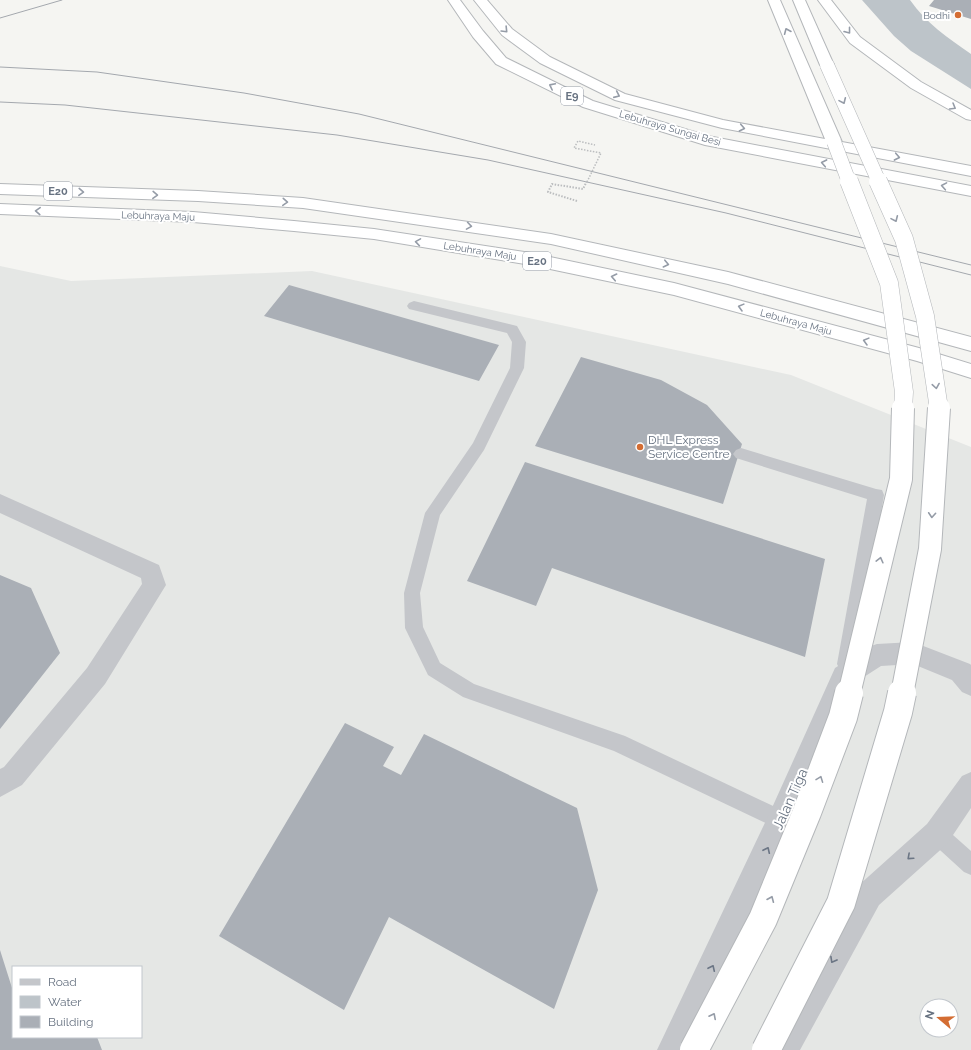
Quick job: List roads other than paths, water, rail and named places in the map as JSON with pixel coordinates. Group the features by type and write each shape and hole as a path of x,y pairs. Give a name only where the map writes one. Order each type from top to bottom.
{"highway":[{"name":"Lebuhraya Sungai Besi","path":"454,0 478,34 501,61 588,104 705,140 971,191"},
{"path":"480,0 507,32 545,60 620,97 722,124 971,171"},
{"path":"694,1050 762,919 807,812 843,717 901,479 904,392 889,283 834,142 774,0"},
{"path":"766,1050 841,903 898,712 930,549 939,405 925,316 904,239 799,0"},
{"path":"824,0 855,40 916,85 971,116"},
{"name":"Lebuhraya Maju","path":"0,189 198,196 303,203 464,225 551,239 728,278 971,344"},
{"name":"Lebuhraya Maju","path":"0,209 91,214 193,217 294,226 374,234 531,259 674,289 919,354 971,371"}],"street":[{"path":"0,503 151,572 154,585 96,676 13,776 0,784"},
{"path":"844,676 877,655 913,653 962,672 971,684"},
{"name":"Jalan Tiga","path":"673,1050 682,1034 781,820 844,676"},
{"path":"784,1050 869,895 937,834 971,785"}],"lane":[{"path":"414,306 512,329 519,342 517,368 479,446 433,513 425,542 412,593 414,628 434,669 469,691 618,744 781,820"},
{"path":"741,454 876,495 844,676"},
{"path":"937,834 971,864"}],"water":[{"path":"862,0 910,0 930,23 971,54 971,89 911,51 894,36"}],"tram line":[{"path":"0,18 62,0"},
{"path":"0,67 97,72 244,93 359,114 971,265"},
{"path":"0,102 65,105 337,135 488,160 726,213 971,275"}],"place":[{"name":"Bodhi","path":"958,15"},
{"name":"DHL Express Service Centre","path":"640,447"}]}
